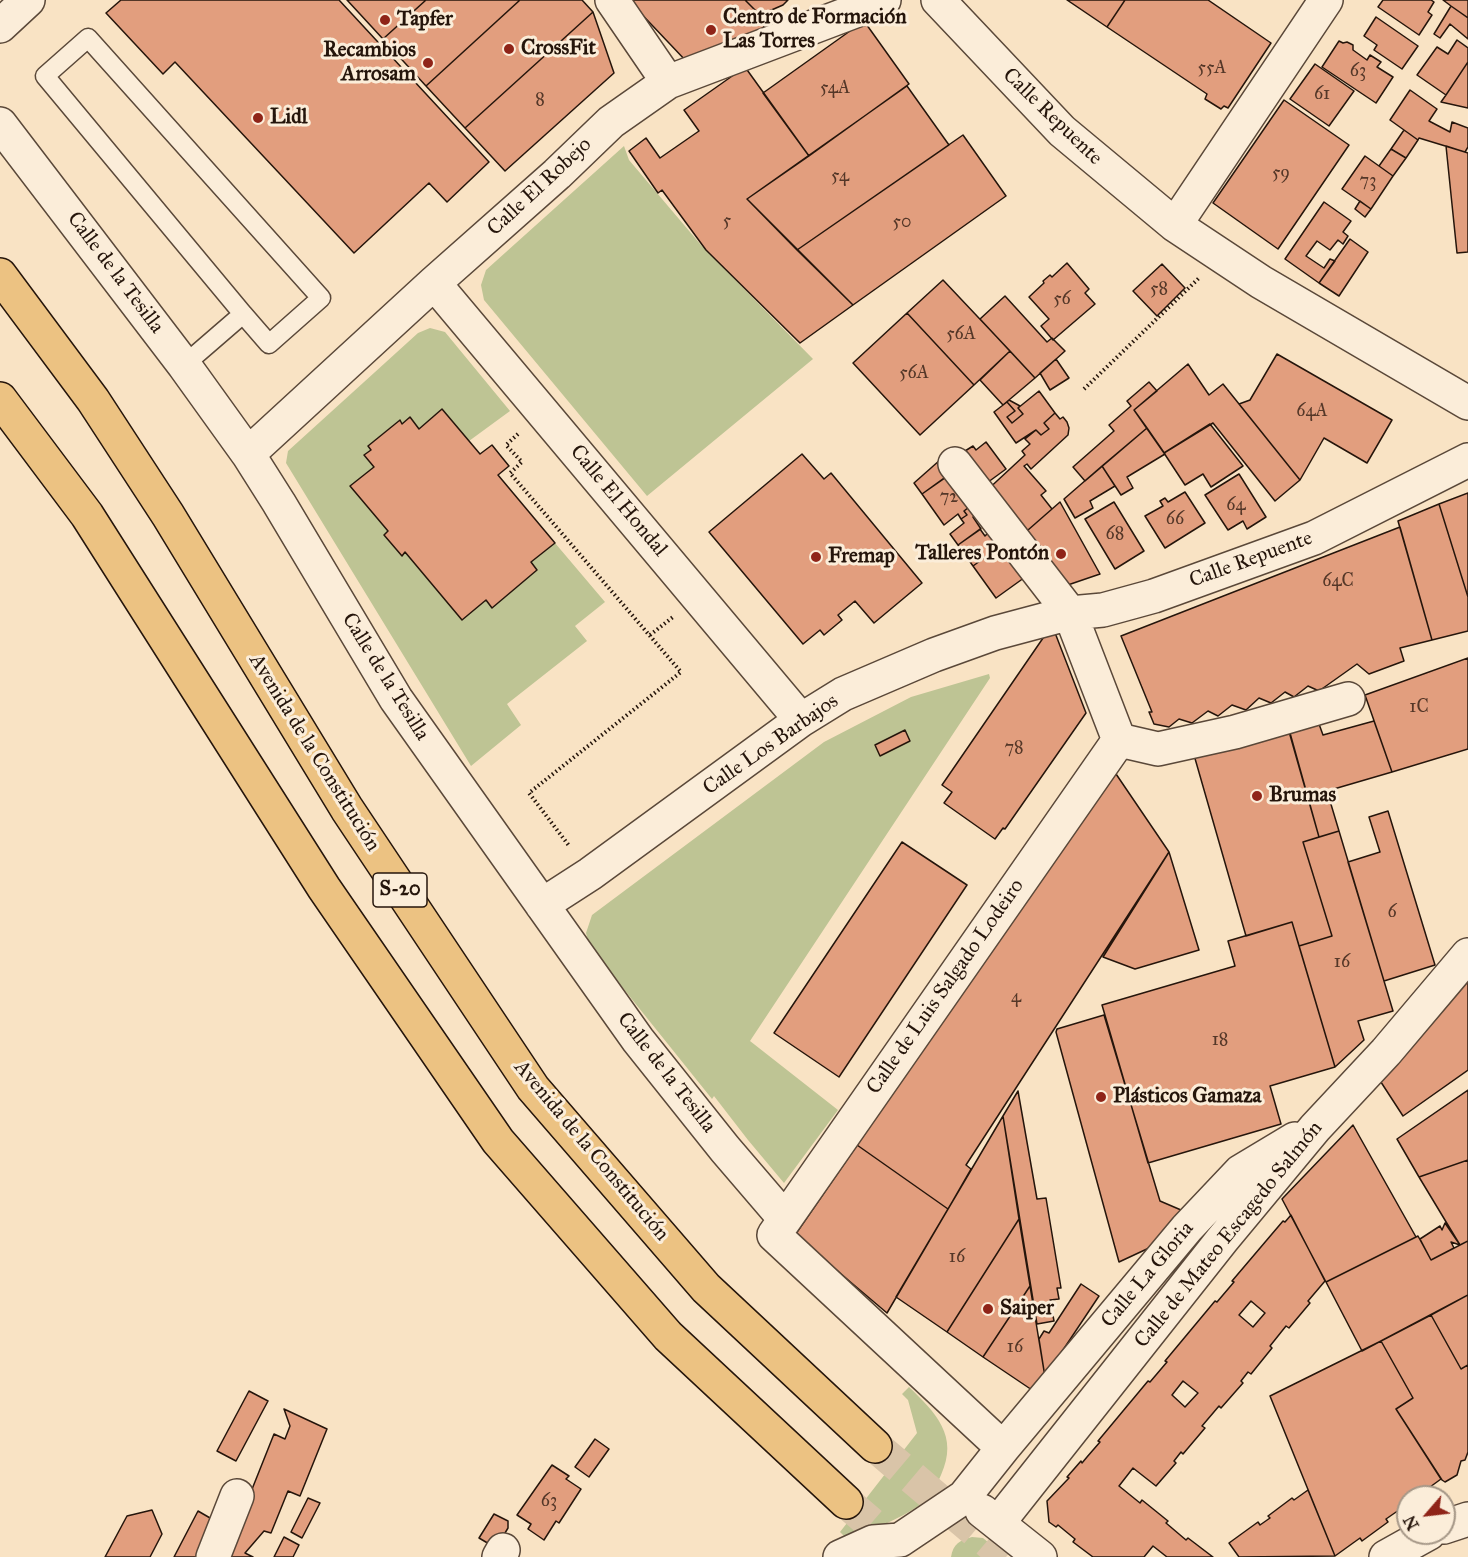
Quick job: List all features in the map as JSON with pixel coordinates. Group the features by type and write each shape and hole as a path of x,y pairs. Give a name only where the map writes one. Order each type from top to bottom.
{"highway":[{"name":"Avenida de la Constitución","path":"0,275 93,400 168,515 347,810 533,1088 706,1288 875,1446"},
{"name":"S-20","path":"0,399 87,515 324,888 498,1141 668,1336 846,1502"}],"street":[{"path":"0,26 28,0"},
{"path":"612,0 668,82"},
{"name":"Calle El Robejo","path":"248,454 434,283 557,174 610,122 668,82 884,0"},
{"name":"Calle Repuente","path":"938,0 1062,131 1175,225 1221,257 1468,403"},
{"path":"1175,225 1326,0"},
{"name":"Calle de la Tesilla","path":"0,124 184,365 248,454 396,699 638,1041 725,1149 780,1227 1003,1448"},
{"name":"Calle El Hondal","path":"434,283 801,720"},
{"name":"Calle Repuente","path":"1021,626 1070,613 1103,610 1154,596 1314,538 1468,460"},
{"path":"955,464 1070,613 1119,740 1158,749 1235,732 1348,699"},
{"name":"Calle Los Barbajos","path":"542,905 590,873 801,720 843,694 934,655 1021,626"},
{"name":"Calle de Luis Salgado Lodeiro","path":"780,1227 1119,740"},
{"name":"Calle de Mateo Escagedo Salmón","path":"998,1523 1222,1240 1315,1128 1386,1052 1468,955"},
{"name":"Calle La Gloria","path":"1003,1448 1186,1228 1240,1172 1315,1128"},
{"path":"840,1557 873,1542 911,1549 964,1497 1003,1448"},
{"path":"213,1557 237,1496"},
{"path":"964,1497 1040,1557"},
{"path":"1386,1557 1405,1545"}],"lane":[{"path":"88,38 321,298 269,344 243,314 45,76 88,38"},
{"path":"184,365 243,314"}],"path":[{"path":"1084,389 1221,257"},
{"path":"543,411 506,445 522,462 510,473 681,672 530,793 590,873"}],"green space":[{"path":"624,146 629,160 701,245 813,359 647,496 484,300 481,285 486,270"},
{"path":"430,328 445,332 510,411 469,441 442,409 419,429 410,418 402,424 399,420 369,445 371,450 364,456 374,467 351,486 388,531 402,555 405,552 462,620 486,600 492,608 537,570 531,562 555,543 605,602 575,626 587,641 507,704 521,725 471,766 286,463 288,451 418,333"},
{"path":"989,674 990,678 750,1041 838,1110 784,1183 714,1096 712,1099 590,947 586,933 592,915 824,742 911,697"},
{"path":"909,1387 936,1416 946,1437 946,1461 941,1475 930,1495 920,1505 894,1520 848,1540 840,1532 917,1433 908,1400 902,1394"},
{"path":"972,1537 983,1538 1006,1557 951,1557 958,1543"}],"building":[{"path":"121,0 339,0 489,162 447,202 429,183 354,253 175,62 163,74 106,13"},
{"name":"Tapfer","path":"347,0 426,0 383,39"},
{"name":"Recambios Arrosam","path":"426,0 520,0 426,86 383,39"},
{"name":"CrossFit","path":"520,0 582,0 593,12 465,128 426,86"},
{"name":"Centro de Formación Las Torres","path":"633,0 745,0 760,15 767,35 687,62 631,3"},
{"path":"745,0 788,0 783,5 760,15"},
{"path":"1067,0 1125,0 1107,27"},
{"path":"1125,0 1208,0 1271,43 1228,108 1224,106 1221,109 1205,99 1207,94 1107,27"},
{"path":"1383,0 1431,0 1434,2 1428,12 1432,15 1419,35 1378,7"},
{"path":"1443,0 1468,0 1468,18 1451,6"},
{"path":"1451,6 1468,18 1468,39 1450,24 1440,38 1434,34"},
{"path":"593,12 614,73 505,171 465,128"},
{"path":"1376,17 1418,46 1402,69 1374,50 1377,45 1364,36"},
{"path":"864,21 909,84 809,156 763,93"},
{"path":"1457,40 1468,48 1468,62 1446,95 1417,75 1437,47 1448,54"},
{"path":"1339,41 1353,45 1353,50 1367,60 1370,55 1381,62 1377,67 1393,77 1376,103 1322,67"},
{"path":"1468,62 1468,108 1441,102 1446,95"},
{"path":"1315,64 1354,91 1329,126 1290,99"},
{"path":"745,67 809,156 747,199 853,305 800,343 706,250 662,190 658,193 629,151 646,138 660,158 699,131 684,110"},
{"path":"907,86 949,145 797,250 747,199"},
{"path":"1410,90 1437,109 1429,121 1450,132 1452,122 1468,128 1468,147 1465,152 1419,138 1418,140 1390,120"},
{"path":"1284,100 1349,145 1278,249 1213,203"},
{"path":"1404,130 1418,140 1406,158 1391,149"},
{"path":"963,135 1006,196 853,305 797,250"},
{"path":"1446,146 1468,153 1468,252 1457,253"},
{"path":"1391,149 1406,158 1393,176 1379,166"},
{"path":"1365,156 1393,176 1371,209 1342,189"},
{"path":"1360,201 1371,209 1365,217 1355,209"},
{"path":"1324,202 1351,221 1343,232 1348,236 1343,244 1338,240 1330,250 1317,241 1306,256 1324,268 1330,259 1335,261 1319,283 1285,259"},
{"path":"1350,239 1368,252 1339,296 1319,283"},
{"path":"1067,263 1089,289 1085,293 1095,304 1053,340 1041,326 1049,319 1029,297 1044,283 1043,281 1050,275 1052,277"},
{"path":"1162,264 1185,288 1157,316 1133,291"},
{"path":"943,280 1010,351 974,385 907,313"},
{"path":"1005,296 1047,342 1052,338 1065,351 1035,378 980,319"},
{"path":"907,313 974,385 920,435 853,363"},
{"path":"1010,351 1035,378 1003,405 980,380"},
{"path":"1277,354 1392,420 1367,463 1324,438 1300,480 1239,404 1250,400"},
{"path":"1056,359 1069,378 1050,390 1040,373"},
{"path":"1188,364 1209,395 1223,384 1300,480 1275,501 1213,423 1164,453 1134,410"},
{"path":"1149,382 1157,391 1134,410 1147,428 1085,481 1073,467 1114,431 1109,425 1131,406 1127,401"},
{"path":"1039,391 1055,413 1044,423 1049,429 1041,435 1036,430 1016,443 994,412 1007,402 1015,411 1007,417 1012,423 1023,414 1018,408"},
{"path":"1009,400 1020,406 1018,408 1023,414 1012,423 1007,417 1015,411 1007,402"},
{"path":"442,409 480,454 492,445 509,466 498,475 555,543 531,562 537,570 492,608 486,600 462,620 405,552 402,556 384,535 388,531 350,486 374,467 364,455 371,450 368,446 400,420 402,424 410,417 419,429"},
{"path":"1055,413 1067,422 1068,435 1031,469 1027,464 1024,466 1046,491 1041,495 1052,509 1020,537 984,493 1025,455 1022,451 1030,444 1025,439 1036,430 1041,435 1049,429 1044,423"},
{"path":"1210,424 1243,466 1211,487 1203,474 1185,485 1164,453"},
{"path":"1147,428 1165,454 1127,477 1133,488 1121,495 1102,466"},
{"path":"986,442 1006,469 980,488 969,455 965,451 973,446 976,450"},
{"name":"Fremap","path":"802,454 824,479 831,473 922,583 874,623 855,601 838,615 842,620 824,635 820,630 803,644 709,532"},
{"path":"940,460 951,473 922,494 914,483"},
{"path":"1102,466 1115,486 1090,501 1093,508 1075,518 1064,499"},
{"path":"955,471 977,501 964,511 967,515 961,519 958,514 944,525 922,494"},
{"path":"1239,474 1266,517 1247,529 1243,521 1228,530 1205,495"},
{"path":"1185,492 1205,523 1165,548 1145,516 1163,506 1160,501 1165,498 1168,502"},
{"path":"1468,493 1468,597 1439,504"},
{"name":"Talleres Pontón","path":"1060,502 1100,574 1059,588 1020,537"},
{"path":"1114,502 1144,551 1115,569 1085,519"},
{"path":"1439,504 1468,597 1468,631 1432,640 1398,521"},
{"path":"969,507 981,529 958,545 950,534 964,523 961,519 967,515 964,511"},
{"path":"1400,527 1432,640 1400,648 1404,661 1369,674 1357,664 1319,691 1308,686 1294,697 1285,692 1271,703 1259,698 1246,710 1232,705 1218,716 1208,711 1192,723 1179,719 1169,727 1154,724 1149,712 1152,712 1121,636"},
{"path":"980,529 985,536 988,533 998,548 973,566 958,545"},
{"path":"1005,543 1028,575 996,598 973,566"},
{"path":"1052,625 1086,713 1005,829 1003,828 995,839 944,803 952,792 942,785"},
{"path":"1468,658 1468,749 1392,772 1365,695"},
{"path":"1374,721 1392,772 1327,791 1339,831 1319,837 1290,733 1319,724 1323,735"},
{"name":"Brumas","path":"1288,728 1319,837 1303,842 1332,936 1299,946 1292,922 1246,936 1194,755"},
{"path":"905,730 910,741 880,756 875,745"},
{"path":"1114,771 1169,852 966,1165 971,1169 948,1209 857,1145"},
{"path":"1388,811 1435,965 1384,981 1348,862 1380,852 1369,817"},
{"path":"1339,831 1393,1011 1358,1021 1364,1040 1335,1067 1299,946 1332,936 1303,842"},
{"path":"902,842 967,885 839,1077 774,1033"},
{"path":"1169,852 1199,950 1135,969 1103,957"},
{"path":"1292,922 1335,1067 1270,1086 1281,1124 1148,1163 1102,1005 1235,966 1228,941"},
{"path":"1468,976 1468,1070 1403,1116 1377,1076"},
{"name":"Plásticos Gamaza","path":"1104,1015 1160,1201 1181,1210 1164,1241 1119,1262 1056,1032 1057,1029"},
{"path":"1468,1090 1468,1160 1419,1177 1397,1139"},
{"path":"1018,1091 1037,1199 1046,1198 1061,1288 1057,1288 1059,1299 1050,1300 1054,1321 1037,1324 1003,1116"},
{"path":"1003,1116 1019,1219 947,1332 896,1297"},
{"path":"1353,1125 1416,1237 1326,1282 1282,1199"},
{"path":"857,1145 948,1209 887,1313 795,1235"},
{"path":"1468,1160 1468,1241 1460,1245 1419,1177"},
{"path":"1291,1215 1325,1281 1289,1328 1286,1326 1270,1346 1272,1348 1251,1374 1248,1372 1241,1381 1243,1383 1202,1426 1205,1428 1183,1454 1181,1452 1174,1461 1176,1463 1156,1486 1133,1468 1119,1486 1140,1503 1142,1500 1168,1521 1166,1523 1186,1540 1188,1538 1213,1557 1167,1557 1153,1546 1144,1557 1093,1557 1073,1542 1075,1539 1058,1525 1056,1527 1049,1522 1047,1501 1100,1442 1098,1441 1148,1381 1150,1382 1167,1362 1165,1361 1215,1301 1217,1302 1234,1282 1232,1281 1283,1221 1285,1222","holes":["1251,1301 1265,1313 1253,1327 1239,1315","1183,1381 1198,1393 1185,1407 1172,1395"]},
{"name":"Saiper","path":"1019,1219 1030,1286 983,1357 947,1332"},
{"path":"1445,1223 1460,1245 1451,1242 1454,1248 1431,1260 1420,1239 1440,1226 1442,1230"},
{"path":"1418,1236 1431,1260 1468,1241 1468,1295 1362,1351 1326,1282"},
{"path":"1081,1284 1099,1296 1045,1377 1039,1339 1044,1331 1049,1333"},
{"name":"Saiper","path":"1030,1286 1045,1377 1035,1392 983,1357"},
{"path":"1468,1295 1468,1365 1461,1369 1431,1315"},
{"path":"1431,1315 1461,1369 1468,1365 1468,1452 1465,1460 1461,1461 1457,1475 1445,1482 1396,1409 1413,1398 1381,1341"},
{"path":"1381,1341 1413,1398 1396,1409 1441,1479 1433,1485 1396,1485 1396,1512 1386,1519 1388,1522 1362,1541 1360,1538 1335,1556 1270,1396"},
{"path":"249,1391 268,1401 236,1461 217,1451"},
{"path":"284,1409 327,1429 300,1496 288,1491 271,1533 264,1531 245,1553 253,1557 225,1557 274,1434 285,1439 290,1426"},
{"path":"595,1439 609,1449 589,1477 575,1467"},
{"path":"552,1465 569,1476 566,1479 581,1489 559,1523 556,1521 544,1540 528,1529 531,1524 517,1515"},
{"path":"1308,1490 1335,1556 1239,1557 1229,1543 1258,1522 1260,1525 1292,1498 1294,1500"},
{"path":"308,1498 320,1503 302,1538 291,1532"},
{"path":"152,1510 162,1534 150,1557 105,1557 127,1516"},
{"path":"198,1511 217,1522 200,1557 174,1557"},
{"path":"494,1514 508,1521 508,1528 496,1548 479,1538"},
{"path":"284,1537 299,1545 293,1557 274,1557"}],"tunnel":[{"path":"875,1446 1006,1557"},
{"path":"846,1502 910,1557"}],"place":[{"name":"Tapfer","path":"385,20"},
{"name":"Centro de Formación Las Torres","path":"711,30"},
{"name":"CrossFit","path":"509,49"},
{"name":"Recambios Arrosam","path":"428,63"},
{"name":"Lidl","path":"258,118"},
{"name":"Talleres Pontón","path":"1061,554"},
{"name":"Fremap","path":"816,557"},
{"name":"Brumas","path":"1257,796"},
{"name":"Plásticos Gamaza","path":"1101,1097"},
{"name":"Saiper","path":"988,1309"}]}
